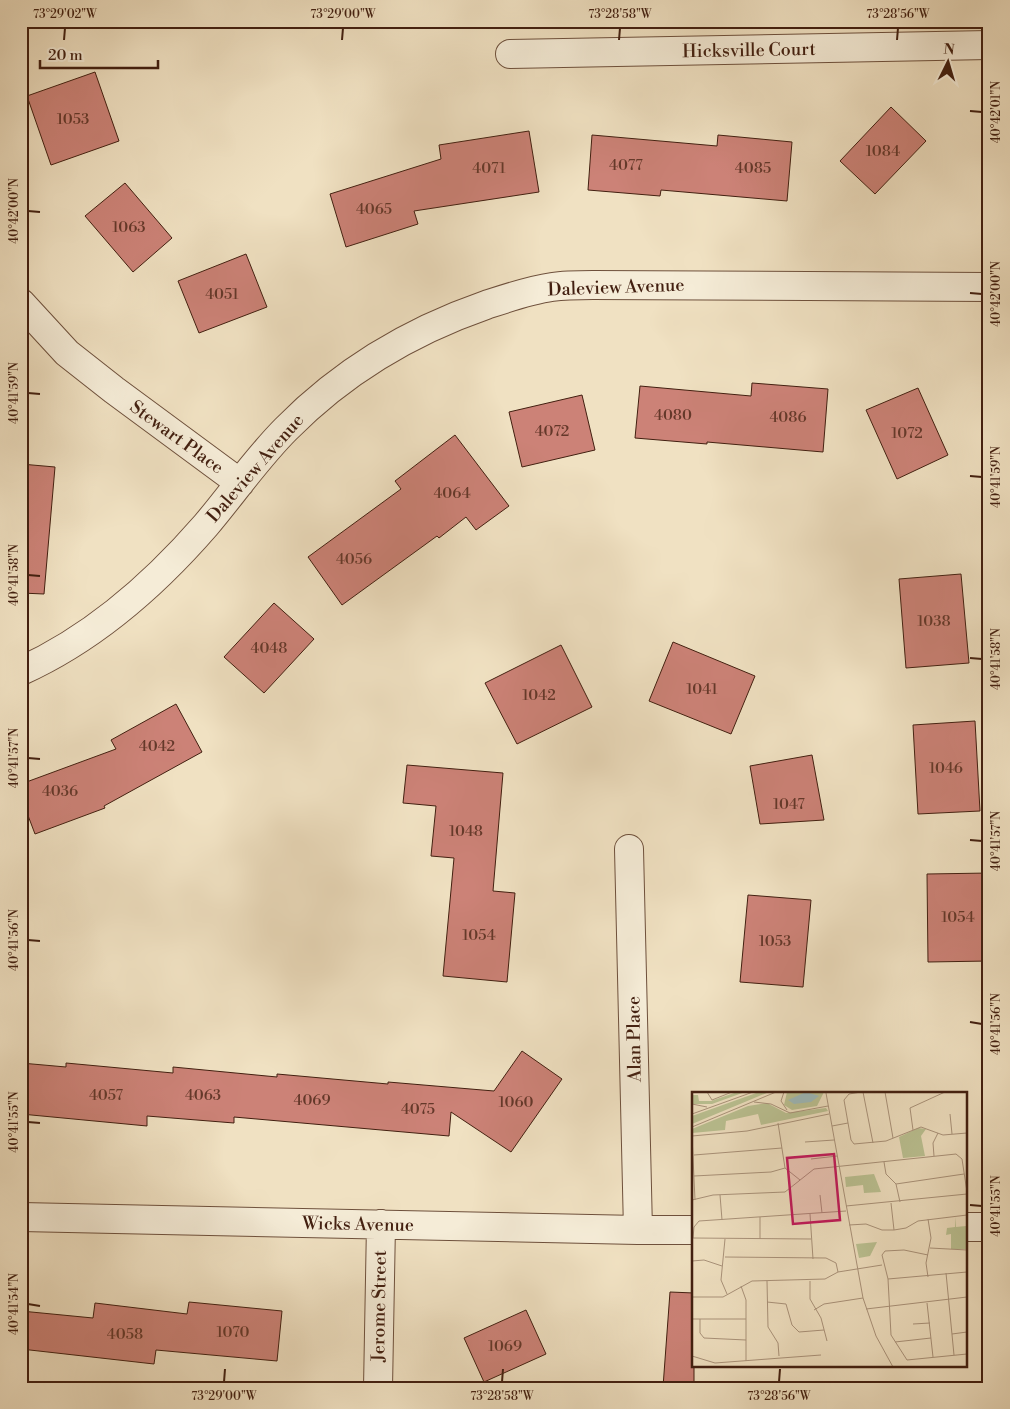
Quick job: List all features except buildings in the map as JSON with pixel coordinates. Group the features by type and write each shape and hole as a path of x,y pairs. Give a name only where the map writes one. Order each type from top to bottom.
{"street":[{"name":"Hicksville Court","path":"510,54 989,45"},
{"name":"Daleview Avenue","path":"21,671 77,641 109,619 136,596 167,567 206,525 285,430 327,391 374,358 421,332 460,314 507,298 551,287 593,285 989,287"},
{"name":"Stewart Place","path":"21,303 67,354 240,483"},
{"name":"Alan Place","path":"629,849 638,1230"},
{"name":"Wicks Avenue","path":"21,1217 692,1230"},
{"name":"Jerome Street","path":"378,1388 381,1224"},
{"path":"968,1227 989,1227"}]}
